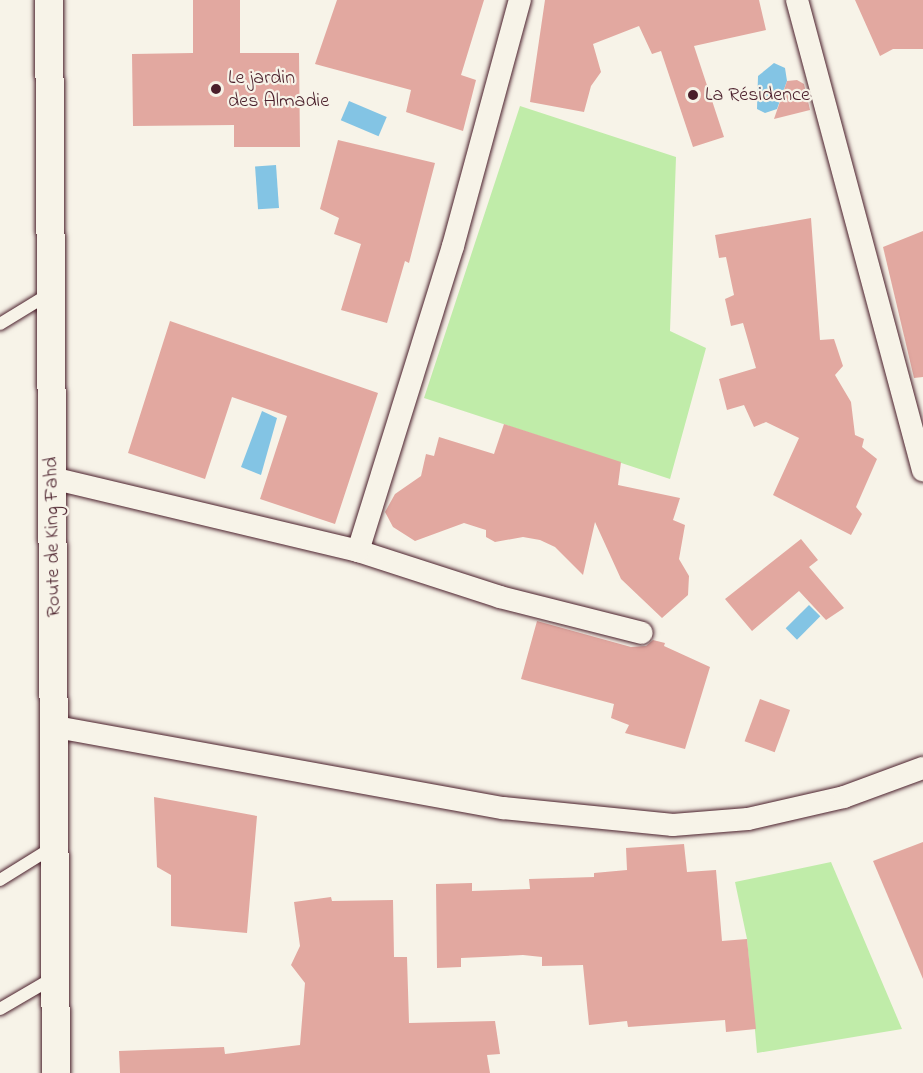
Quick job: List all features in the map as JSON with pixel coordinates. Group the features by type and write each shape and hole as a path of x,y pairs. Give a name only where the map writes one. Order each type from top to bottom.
{"street":[{"name":"Route de King Fahd","path":"48,0 49,294 56,727 53,847 56,1073"},
{"path":"358,551 453,246 520,0"},
{"path":"797,0 923,470"},
{"path":"52,478 358,551 500,597 642,633"},
{"path":"56,727 504,808 673,825 769,815 844,798 923,768"}],"lane":[{"path":"0,324 49,294"},
{"path":"0,880 53,847"},
{"path":"0,1010 56,977"}],"green space":[{"path":"520,106 676,157 670,331 706,348 670,479 424,398"},
{"path":"831,862 902,1029 757,1053 747,939 735,882"}],"water":[{"path":"774,63 785,68 787,81 777,109 765,113 757,109 758,76"},
{"path":"349,101 387,117 379,136 341,120"},
{"path":"276,165 279,208 258,209 255,166"},
{"path":"262,411 277,418 261,475 241,467"},
{"path":"809,605 820,616 797,640 786,628"}],"building":[{"name":"Le jardin des Almadie","path":"193,0 240,0 240,53 299,53 300,147 234,147 234,125 133,126 132,54 193,53"},
{"path":"337,0 484,0 461,75 476,80 463,131 406,112 411,90 315,64"},
{"path":"545,0 759,0 766,30 694,46 724,137 693,147 661,51 652,54 639,26 593,44 601,72 591,86 584,112 530,102"},
{"path":"855,0 923,0 923,49 893,49 880,56"},
{"path":"797,80 804,84 810,110 774,119 787,81"},
{"path":"338,140 435,163 409,263 405,261 387,323 341,310 361,244 334,234 339,218 320,209"},
{"path":"811,218 820,340 834,339 843,366 835,375 851,402 855,435 864,439 862,447 877,459 856,507 862,514 851,535 773,495 799,438 766,422 754,427 744,405 727,410 719,379 756,368 743,323 731,326 725,299 734,295 726,257 719,258 715,235"},
{"path":"923,231 923,377 914,378 883,247"},
{"path":"170,321 378,393 335,524 260,499 287,416 232,397 205,479 128,453"},
{"path":"504,424 621,462 618,485 680,498 673,520 685,525 679,559 689,576 688,595 662,618 621,579 595,522 583,575 555,547 540,540 523,537 495,542 486,537 486,530 464,523 415,541 393,527 385,512 395,494 421,476 426,454 434,456 439,437 494,454"},
{"path":"801,539 818,560 809,567 844,608 826,620 799,591 752,631 725,599"},
{"path":"537,621 631,647 646,646 653,640 665,643 664,646 710,667 685,749 625,733 629,725 611,718 614,704 521,679"},
{"path":"760,699 790,710 775,752 745,741"},
{"path":"154,797 257,816 247,933 171,926 171,875 157,867"},
{"path":"923,842 923,979 873,861"},
{"path":"684,844 687,872 716,870 722,941 747,939 756,1029 726,1032 725,1020 628,1027 627,1021 589,1025 583,965 542,966 542,957 523,955 461,958 461,967 437,968 436,884 472,883 472,891 530,889 529,879 594,877 594,873 627,870 626,848"},
{"path":"331,897 332,901 393,900 394,957 407,957 409,1023 495,1021 500,1054 487,1055 490,1073 120,1073 119,1051 224,1047 225,1054 300,1045 305,983 291,965 300,946 294,902"}],"place":[{"name":"Le jardin des Almadie","path":"216,89"},
{"name":"La Résidence","path":"693,95"}]}
